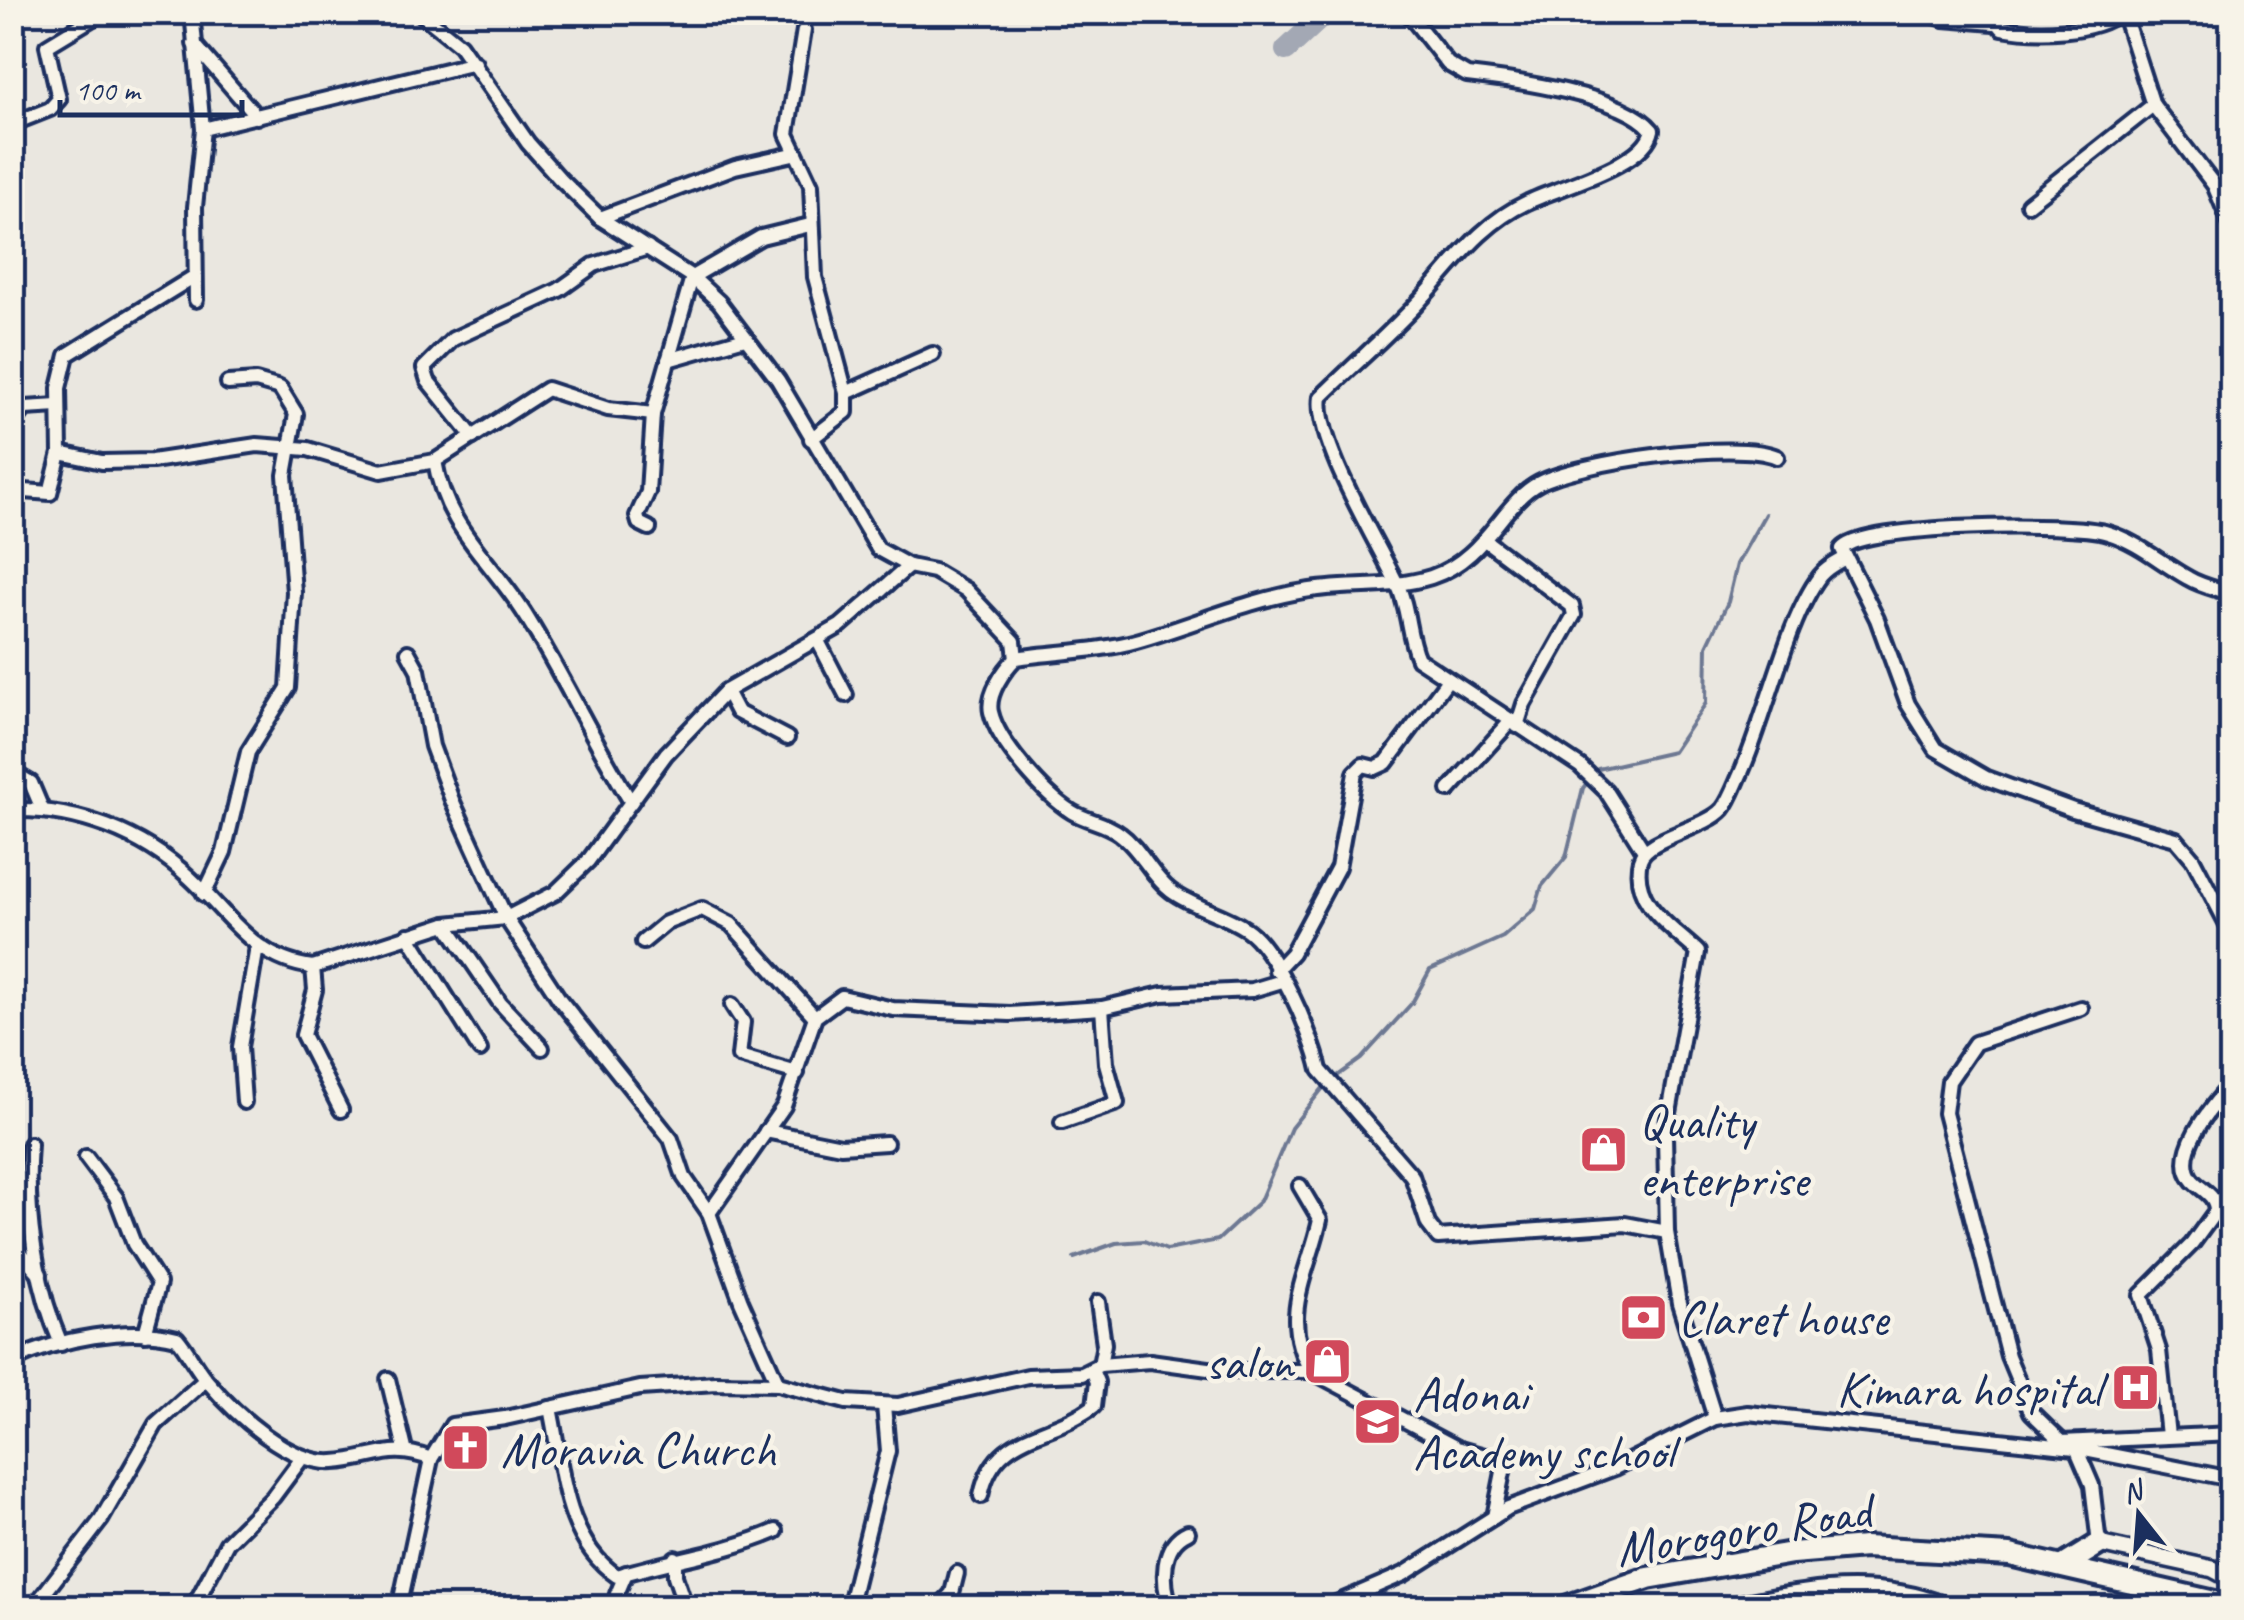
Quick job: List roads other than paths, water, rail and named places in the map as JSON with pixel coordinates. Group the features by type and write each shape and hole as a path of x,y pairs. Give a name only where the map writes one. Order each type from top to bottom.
{"highway":[{"path":"2065,1565 2099,1544"},
{"name":"Morogoro Road","path":"1563,1608 1648,1578 1792,1553 1865,1547 1964,1550 2065,1565 2232,1606"},
{"name":"Morogoro Road","path":"1735,1608 1824,1592 1878,1591 1942,1608"}],"street":[{"path":"12,124 50,109 59,99 47,46 104,12"},
{"path":"192,12 203,129 196,300"},
{"path":"420,12 476,63 528,143 600,218 692,276 720,302 778,380 878,549 909,566 934,571 966,590 1014,641 1016,658 992,694 990,710 1048,796 1131,842 1166,888 1194,906 1246,929 1262,944 1316,1050 1320,1070 1412,1176 1428,1224 1438,1237 1625,1224 1666,1232"},
{"path":"1925,12 1944,19 1991,18 2014,30 2038,31 2092,24 2122,12 2153,105 2228,199 2232,228"},
{"path":"1412,16 1448,64 1467,75 1616,106 1642,118 1652,130 1650,139 1630,157 1526,203 1478,232 1418,303 1321,398 1321,423 1399,586 1418,659 1580,766 1606,791 1644,851"},
{"path":"804,30 787,134 793,154 811,185 815,277 846,393 846,412 811,439"},
{"path":"192,42 257,117"},
{"path":"203,129 476,63"},
{"path":"2028,204 2153,105"},
{"path":"600,218 735,167 793,154"},
{"path":"650,528 639,523 637,516 648,492 653,414 692,276 761,237 810,226"},
{"path":"473,437 428,380 424,368 431,357 454,340 559,290 594,264 648,248"},
{"path":"12,490 50,493 60,453 58,406 61,368 67,354 195,276"},
{"path":"668,360 745,338"},
{"path":"846,393 934,354"},
{"path":"204,894 229,834 248,752 288,688 294,592 285,493 288,448 296,414 290,398 280,388 256,381 228,383"},
{"path":"60,453 102,462 152,460 257,445 308,449 382,471 435,461 546,389 608,410 653,414"},
{"path":"12,426 25,408 58,406"},
{"path":"1016,658 1132,642 1199,618 1302,591 1399,586 1438,574 1486,541 1542,481 1622,462 1717,449 1758,448 1777,457"},
{"path":"435,461 440,494 452,520 526,614 630,802"},
{"path":"2232,594 2194,581 2122,538 2074,526 1886,533 1847,543 1842,549 1877,619 1908,704 1936,749 1986,778 2073,810 2176,839 2193,859 2232,934"},
{"path":"1449,790 1514,723 1574,614 1572,606 1486,541"},
{"path":"1716,1418 1678,1304 1666,1232 1665,1135 1698,952 1665,928 1652,911 1641,882 1639,862 1644,851 1710,820 1725,806 1753,747 1805,600 1822,572 1845,558"},
{"path":"12,810 42,809 86,817 159,854 257,948 290,964 313,967 446,924 506,918 574,878 666,754 726,691 818,641 909,566"},
{"path":"818,641 846,695"},
{"path":"408,652 418,670 432,746 506,918 560,1000 632,1095 662,1123 684,1177 709,1213 741,1301 778,1384"},
{"path":"709,1213 784,1106 815,1017 842,997 893,1009 1010,1014 1102,1008 1162,994 1252,990 1279,975 1338,867 1355,774 1364,765 1375,768 1386,763 1447,681"},
{"path":"726,691 737,712 787,738"},
{"path":"12,772 31,783 42,809"},
{"path":"643,942 666,924 702,909 732,924 815,1017"},
{"path":"446,924 500,1003 542,1048"},
{"path":"408,935 480,1050"},
{"path":"244,1102 240,1047 257,948"},
{"path":"313,967 315,990 302,1035 341,1110"},
{"path":"732,1005 743,1022 739,1056 797,1073"},
{"path":"1062,1122 1117,1103 1106,1064 1102,1008"},
{"path":"2081,1008 1975,1044 1949,1081 1945,1113 1984,1277 2014,1374 2031,1412 2053,1436 2075,1445 2232,1434"},
{"path":"2168,1436 2157,1340 2141,1296 2192,1244 2216,1211 2214,1200 2188,1175 2186,1160 2206,1114 2232,1083"},
{"path":"766,1131 841,1146 886,1143"},
{"path":"30,1144 29,1206 46,1308 61,1344"},
{"path":"86,1157 116,1197 134,1244 159,1283 145,1334"},
{"path":"1300,1186 1316,1205 1320,1220 1295,1313 1294,1334 1311,1370"},
{"path":"12,1243 40,1274"},
{"path":"981,1496 986,1469 1009,1448 1094,1406 1104,1344 1098,1302"},
{"path":"12,1361 61,1344 145,1334 177,1338 206,1380 241,1414 302,1458 328,1463 356,1461 380,1451 405,1449 431,1459"},
{"path":"399,1608 431,1459 452,1424 640,1388 778,1384 846,1402 884,1405 1028,1376 1150,1361 1223,1371 1311,1370 1457,1448 1499,1460 1504,1472 1494,1517"},
{"path":"388,1379 405,1449"},
{"path":"33,1608 102,1520 156,1424 206,1380"},
{"path":"849,1608 888,1451 884,1405"},
{"path":"550,1408 575,1526 593,1560 616,1576 675,1558 732,1548 776,1531"},
{"path":"1324,1608 1404,1574 1524,1501 1615,1468 1716,1418 1748,1413 2075,1445 2232,1479"},
{"path":"2075,1445 2092,1486 2099,1544 2213,1569 2232,1580"},
{"path":"193,1608 227,1543 273,1497 302,1458"},
{"path":"1171,1608 1164,1576 1169,1548 1175,1538 1188,1532"},
{"path":"675,1558 675,1576 686,1608"},
{"path":"619,1608 617,1594 626,1573"},
{"path":"938,1608 952,1592 956,1573"}],"waterway":[{"path":"1286,50 1327,12"},
{"path":"1336,1077 1361,1059 1412,1003 1430,970 1503,937 1535,909 1542,886 1566,857 1583,788 1598,769 1673,752 1706,703 1707,646 1728,602 1737,564 1765,514"},
{"path":"1074,1258 1116,1243 1144,1241 1167,1250 1218,1240 1260,1201 1291,1128 1323,1088"}],"place":[{"name":"Quality enterprise","path":"1604,1149"},
{"name":"Claret house","path":"1643,1317"},
{"name":"salon","path":"1328,1361"},
{"name":"Kimara hospital","path":"2136,1388"},
{"name":"Adonai Academy school","path":"1378,1422"},
{"name":"Moravia Church","path":"466,1448"}]}
